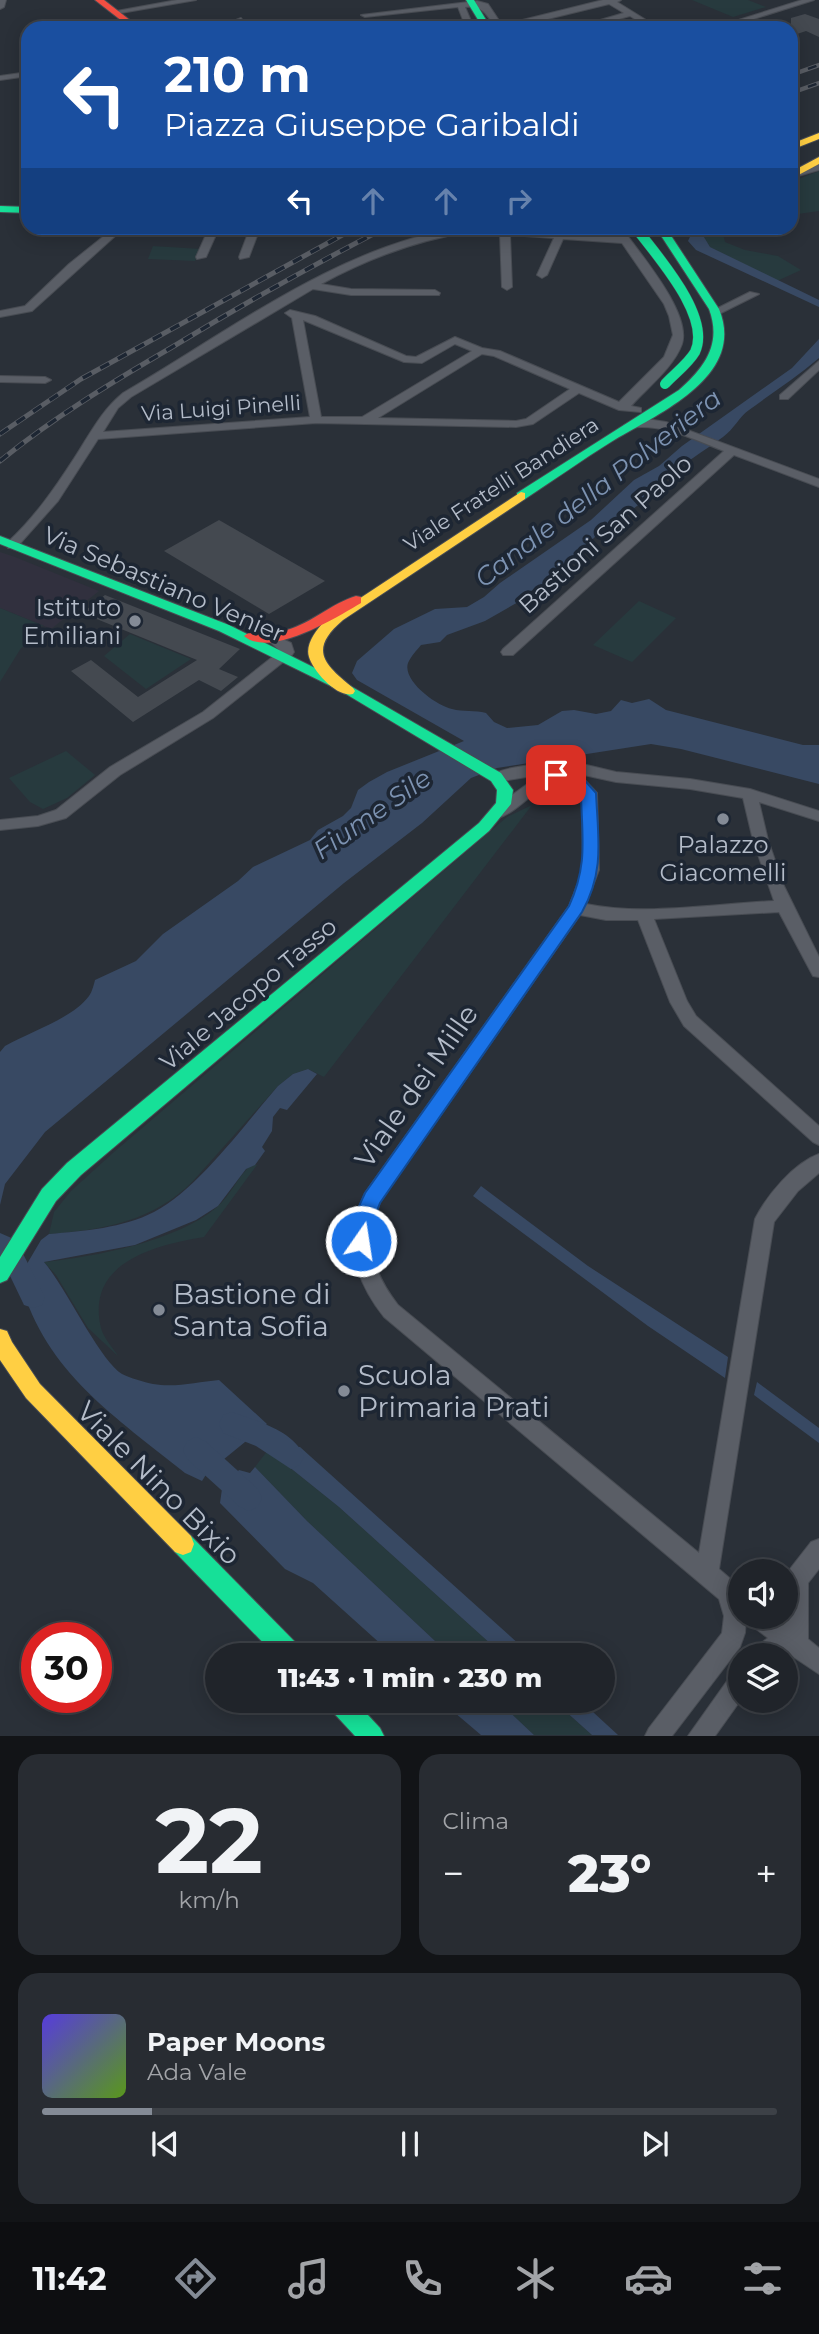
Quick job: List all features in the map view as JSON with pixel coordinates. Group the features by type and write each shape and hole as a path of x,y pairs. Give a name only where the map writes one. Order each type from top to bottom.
{"main road":[{"path":"99,0 127,21"},
{"path":"469,3 482,21"},
{"path":"798,144 819,136"},
{"path":"798,173 819,160"},
{"path":"0,209 21,210"},
{"path":"608,439 637,410 648,390 665,384 695,351 699,333 691,307 641,235"},
{"name":"Viale Fratelli Bandiera","path":"496,777 347,690 320,669 315,656 319,637 338,617 608,439 681,396 711,365 720,340 715,312 666,235"},
{"name":"Via Sebastiano Venier","path":"6,543 224,628 281,645 347,690"},
{"path":"281,645 404,574"},
{"path":"496,777 506,794 498,813"},
{"name":"Viale Jacopo Tasso","path":"0,1274 34,1216 49,1195 74,1169 498,813"},
{"name":"Viale Nino Bixio","path":"0,1338 5,1358 33,1391 280,1643"},
{"path":"350,1713 367,1731"}],"street":[{"path":"0,7 2,0"},
{"path":"115,12 191,0"},
{"path":"397,0 405,14"},
{"path":"740,21 810,0"},
{"path":"529,21 611,1 642,21"},
{"path":"469,3 470,21"},
{"path":"365,15 405,14 469,3 485,6 495,21"},
{"path":"604,21 630,14"},
{"path":"0,78 21,75"},
{"path":"798,174 819,167"},
{"path":"0,314 28,309 111,235"},
{"path":"201,257 211,235"},
{"path":"244,257 252,235"},
{"path":"6,543 25,535 114,407 127,396 313,286 397,244 427,235"},
{"path":"505,235 507,287"},
{"path":"542,275 560,235 625,240"},
{"name":"Viale Fratelli Bandiera","path":"617,406 626,404 648,390 675,351 680,334 665,298 622,235"},
{"path":"313,286 351,292 435,293"},
{"path":"715,312 754,294"},
{"path":"275,307 297,316 311,318 404,359 418,361 455,340 480,351 496,353 617,406 637,410"},
{"name":"Via Luigi Pinelli","path":"93,436 316,420 297,316"},
{"path":"362,422 480,351"},
{"path":"784,397 819,364"},
{"path":"0,379 46,380"},
{"path":"316,420 516,424 529,422 578,389"},
{"path":"630,425 657,423 819,483"},
{"name":"Bastioni San Paolo","path":"508,652 729,449"},
{"path":"0,825 38,821 61,814 115,771 208,715 281,645"},
{"path":"496,777 561,767 584,769 616,777 690,784 750,794 819,816"},
{"name":"Viale Jacopo Tasso","path":"498,813 542,780 556,775 575,778 589,793"},
{"path":"589,793 598,781 616,777"},
{"name":"Viale dei Mille","path":"589,793 591,870 576,908 372,1199 362,1224 364,1262 369,1282 391,1311 728,1591"},
{"path":"750,794 755,821 784,906 819,971"},
{"path":"576,908 606,914 644,914 784,906"},
{"path":"644,914 679,1002 690,1021 819,1137"},
{"path":"707,1574 765,1219 791,1185 819,1162"},
{"path":"798,1575 819,1550"},
{"path":"657,1735 732,1639 736,1629"},
{"path":"775,1629 795,1643"},
{"path":"798,1646 819,1662"},
{"path":"700,1735 728,1698"}],"shaded area":[{"path":"0,552 99,591 51,629 0,608"}],"green space":[{"path":"692,0 748,0 766,7 733,17"},
{"path":"819,171 819,211 798,214 798,179"},
{"path":"723,235 725,242 745,250 778,256 801,270 777,281 710,247 704,237"},
{"path":"153,246 201,249 195,261 148,259"},
{"path":"639,601 676,618 632,662 593,645"},
{"path":"0,608 44,626 34,625 31,634 41,635 21,648 0,682"},
{"path":"130,634 191,659 146,689 104,656"},
{"path":"66,751 95,775 67,798 43,809 30,802 9,778"},
{"path":"532,805 324,1077 308,1069 293,1074 278,1086 193,1181 162,1206 108,1226 49,1234 54,1212 71,1191 114,1152 507,817"},
{"path":"251,1165 257,1165 204,1237 146,1252 114,1272 104,1287 99,1305 101,1328 118,1356 88,1328 56,1275 44,1262 135,1245 181,1229 217,1207"},
{"path":"268,1450 339,1507 490,1643 437,1643 307,1521 255,1467"},
{"path":"511,1713 567,1713 592,1735 534,1735"}],"water":[{"path":"691,235 707,235 704,237 710,247 819,300 819,307 696,250 688,241"},
{"name":"Fiume Sile","path":"819,339 819,358 749,410 727,434 676,471 652,495 596,536 546,583 485,621 447,635 440,642 421,645 409,660 408,670 415,685 438,703 456,710 486,713 494,722 507,728 538,725 562,711 596,714 611,711 621,700 632,703 649,699 666,710 803,745 819,745 819,784 651,744 497,768 471,778 422,823 344,883 45,1132 5,1184 0,1205 0,1052 5,1046 73,1011 89,996 95,980 136,961 163,934 238,881 253,867 310,840 318,830 343,816 351,808 358,790 369,782 464,741 357,680 352,673 357,661 394,629 435,609 467,607 484,597 591,520 634,480 659,466 682,446 792,368"},
{"path":"308,1069 317,1074 287,1110 280,1108 273,1117 272,1131 262,1147 265,1151 255,1165 246,1169 218,1206 196,1220 135,1245 44,1262 103,1354 122,1374 161,1385 219,1380 267,1424 207,1473 202,1481 185,1473 86,1391 47,1342 32,1314 21,1283 17,1281 41,1240 49,1234 129,1222 171,1202 220,1155 278,1086 293,1074"},
{"path":"481,1186 588,1266 728,1357 725,1378 648,1326 473,1196"},
{"path":"757,1382 819,1428 819,1443 754,1395"},
{"path":"274,1436 287,1447 300,1447 518,1643 490,1643 339,1507 264,1444"},
{"path":"255,1467 307,1521 437,1643 380,1643 313,1583 285,1569 220,1503 222,1489 239,1470 250,1473"},
{"path":"455,1713 511,1713 534,1735 481,1735"},
{"path":"567,1713 594,1713 618,1735 592,1735"}],"building":[{"path":"805,14 819,19 819,37 806,31 798,34 798,21 791,21 791,18"},
{"path":"219,520 325,581 269,614 164,551"},
{"path":"105,595 240,649 219,669 238,677 221,691 199,680 133,722 71,671 91,660 138,697 197,660 82,613"}],"waterway":[{"path":"0,1243 8,1247 33,1297"},
{"path":"232,1424 265,1437 291,1456"},
{"path":"196,1450 249,1498"}],"railway":[{"path":"798,72 819,65"},
{"path":"798,90 819,83"},
{"path":"0,434 81,379 342,235"},
{"path":"0,461 63,415 129,373 252,300 372,235"}],"traffic: fast":[{"path":"470,0 483,21"},
{"path":"0,209 21,210"},
{"path":"641,235 668,270 696,322 698,338 695,351 665,384"},
{"path":"521,496 683,393 701,377 713,360 720,340 718,319 701,285 666,235"},
{"path":"0,540 224,628 342,687"},
{"path":"0,1274 49,1195 74,1169 484,827 503,804 505,790 496,777 348,691"},
{"path":"183,1544 280,1643"},
{"path":"350,1713 372,1736"}],"traffic: slow":[{"path":"798,144 819,136"},
{"path":"798,172 819,160"},
{"path":"348,691 326,673 315,656 316,644 325,629 338,617 521,496"},
{"path":"0,1338 3,1347 33,1391 183,1544"}],"traffic: jam":[{"path":"99,0 127,21"},
{"path":"251,636 280,636 293,632 356,600"}],"place":[{"name":"Istituto Emiliani","path":"135,621"},
{"name":"Palazzo Giacomelli","path":"723,819"},
{"name":"Bastione di Santa Sofia","path":"159,1310"},
{"name":"Scuola Primaria Prati","path":"344,1391"}],"route":[{"path":"361,1241 362,1224 372,1199 561,930 587,886 591,870 589,793 575,778 556,775"}],"water label":[{"name":"Canale della Polveriera","path":"598,488"}]}
